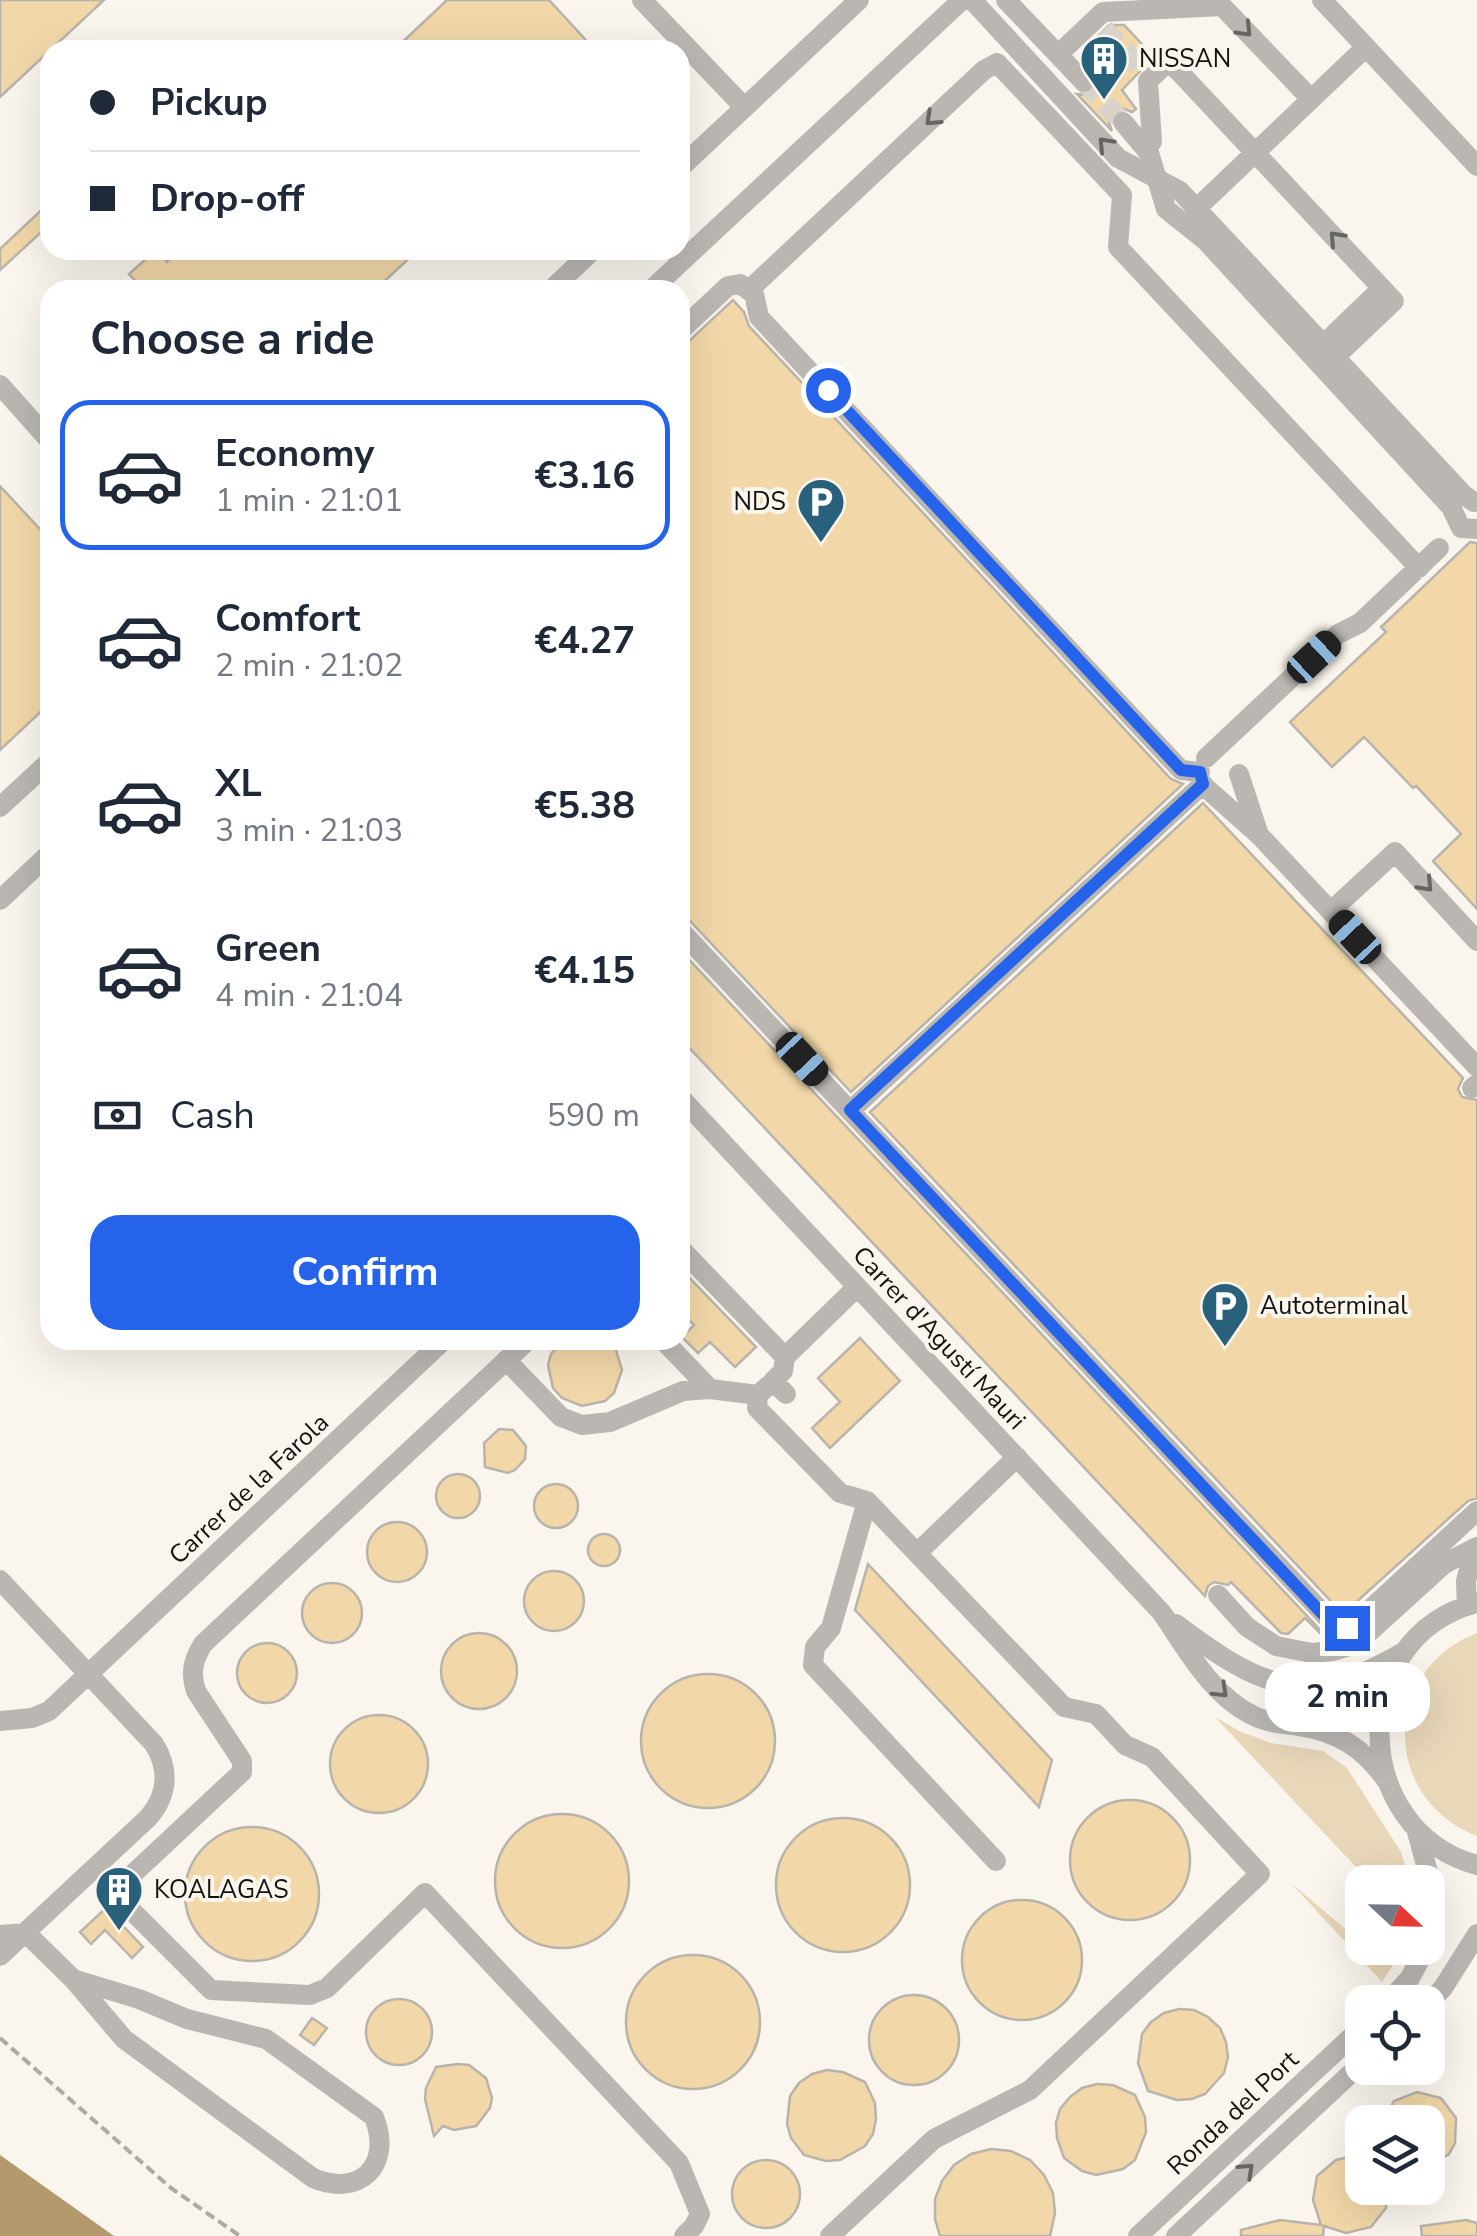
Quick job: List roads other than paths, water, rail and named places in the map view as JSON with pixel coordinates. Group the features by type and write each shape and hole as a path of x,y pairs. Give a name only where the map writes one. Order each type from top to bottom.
{"street":[{"path":"642,0 680,40"},
{"path":"690,159 859,0"},
{"path":"690,254 962,0"},
{"path":"972,0 1118,158 1155,172 1180,191 1464,496 1468,516"},
{"path":"1322,0 1477,166"},
{"path":"1010,4 1046,26 1088,78 1010,4"},
{"path":"1066,47 1100,24 1102,12 1222,6 1312,99"},
{"path":"1196,209 1366,47"},
{"path":"690,51 744,108"},
{"path":"1155,172 1146,76 1169,61 1394,301 1329,351"},
{"path":"750,290 984,70 997,63 1122,196 1118,247 1419,568"},
{"path":"1152,142 1147,130 1127,119 1142,141 1166,210 1206,241 1468,516"},
{"path":"562,280 582,260"},
{"path":"662,280 683,260"},
{"path":"690,322 728,286 740,284 750,290 760,316 1181,770 1203,775 1477,1067"},
{"path":"0,385 40,430"},
{"path":"1203,775 1241,726 1338,634 1360,623 1468,516"},
{"path":"1241,726 1234,740 1239,771 1260,835"},
{"path":"850,1110 1225,754 1239,771"},
{"path":"0,807 40,770"},
{"path":"1203,775 1216,793 1229,790 1239,771"},
{"path":"1330,911 1395,852 1477,941"},
{"path":"0,900 40,862"},
{"path":"690,941 1336,1627 1353,1625 1477,1512"},
{"name":"Carrer d'Agustí Mauri","path":"690,1115 1162,1613"},
{"path":"690,1258 785,1358"},
{"path":"830,2236 934,2139 1030,2090 1260,1874 1152,1756 1126,1745 1096,1714 1064,1707 868,1501 840,1493 757,1408 773,1390 785,1358 857,1287"},
{"name":"Carrer de la Farola","path":"0,1721 40,1716 433,1350"},
{"path":"517,1350 203,1644 196,1655 192,1679 242,1761 242,1772 119,1888 118,1897 211,1990 310,1994 327,1988 425,1893 680,2163 700,2214 684,2236"},
{"path":"673,1350 710,1389"},
{"path":"506,1360 561,1417 582,1425 610,1422 683,1391 773,1390"},
{"path":"917,1553 1016,1458"},
{"path":"868,1501 831,1628 816,1647 813,1665 996,1861"},
{"path":"1387,1781 1379,1755 1378,1716 1388,1681 1403,1653 1423,1632 1472,1605 1466,1581 1476,1547"},
{"path":"1218,1595 1246,1627 1276,1646 1312,1653 1332,1651 1356,1644 1444,1564 1476,1547"},
{"path":"0,1580 160,1755 166,1778 156,1810 0,1956"},
{"path":"1162,1613 1229,1664 1295,1686 1340,1682 1370,1672 1403,1653"},
{"path":"1162,1613 1204,1674 1241,1709 1272,1722 1334,1733 1363,1751 1387,1781 1418,1832 1426,1865"},
{"path":"1418,1832 1444,1852 1477,1865"},
{"path":"0,1935 26,1933 73,1979 124,2040 313,2178 345,2186 357,2182 377,2161 380,2145 374,2118 266,2040 187,2019 73,1979"},
{"path":"1445,1985 1477,1934"},
{"name":"Ronda del Port","path":"1138,2236 1345,2043"},
{"name":"Ronda del Port","path":"1176,2236 1345,2080"}],"tunnel":[{"path":"1104,29 1144,71"},
{"path":"1084,82 1123,122"}],"place":[{"name":"NISSAN","path":"1104,102"},
{"name":"NDS","path":"821,544"},
{"name":"Autoterminal","path":"1225,1348"},
{"name":"KOALAGAS","path":"119,1932"}]}
